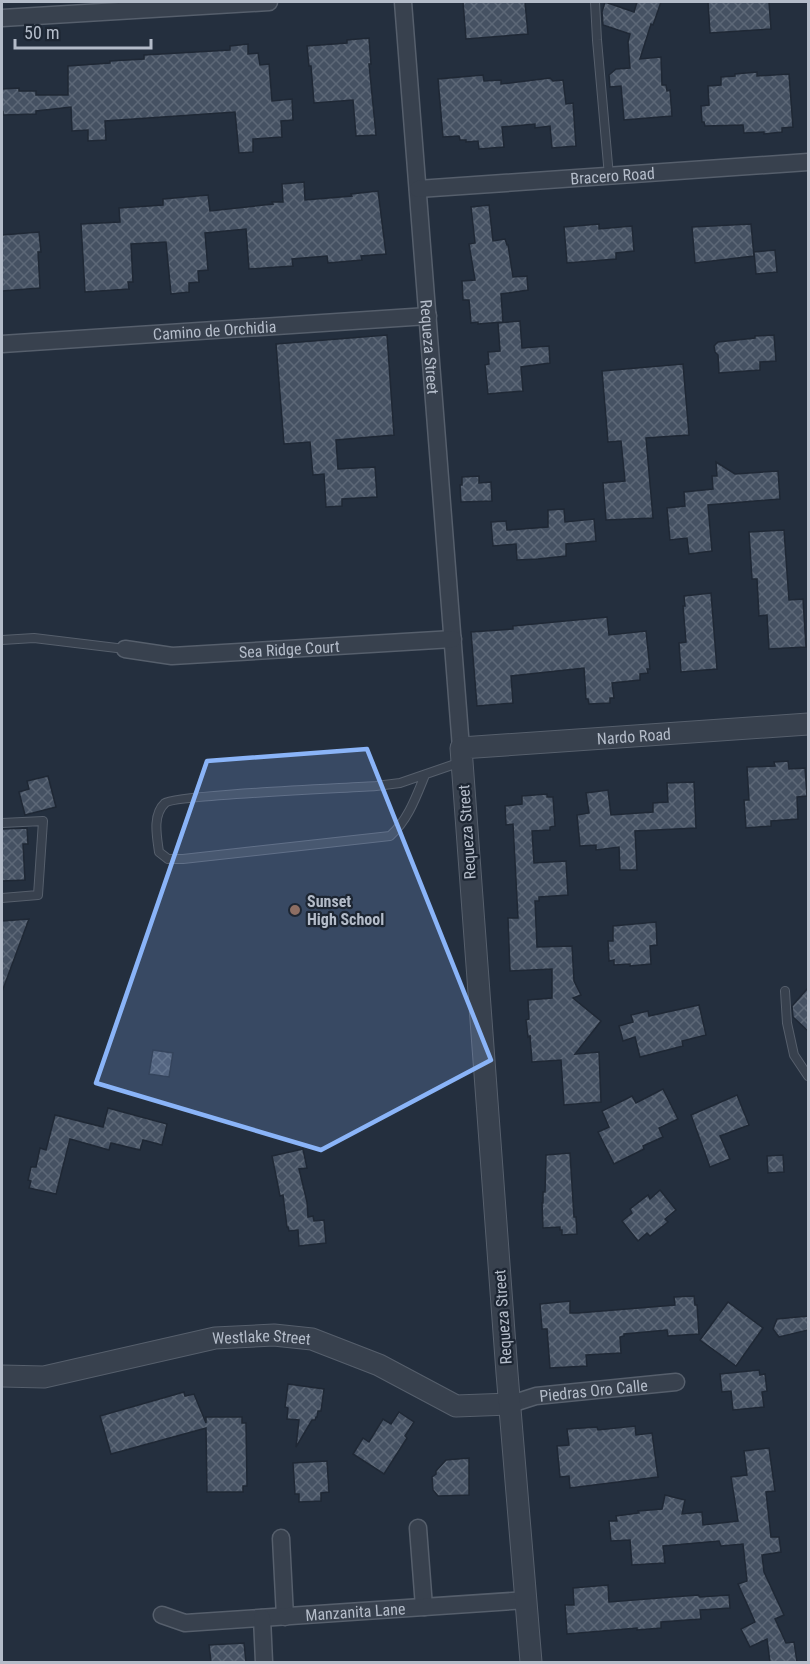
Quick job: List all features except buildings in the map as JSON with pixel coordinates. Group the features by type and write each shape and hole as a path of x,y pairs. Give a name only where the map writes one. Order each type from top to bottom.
{"street":[{"path":"2,18 269,2"},
{"name":"Requeza Street","path":"403,2 531,1662"},
{"name":"Bracero Road","path":"418,189 808,162"},
{"name":"Camino de Orchidia","path":"2,344 428,316"},
{"name":"Sea Ridge Court","path":"125,649 172,656 453,639"},
{"name":"Nardo Road","path":"461,754 808,724"},
{"name":"Westlake Street","path":"2,1376 44,1377 215,1338 274,1335 312,1340 370,1361 456,1406 511,1404"},
{"name":"Piedras Oro Calle","path":"511,1404 536,1396 676,1382"},
{"name":"Manzanita Lane","path":"418,1528 424,1607"},
{"name":"Manzanita Lane","path":"281,1538 285,1617"},
{"name":"Manzanita Lane","path":"162,1615 185,1623 527,1600"},
{"path":"262,1618 264,1662"}],"lane":[{"path":"595,2 609,176"},
{"path":"2,640 34,638 125,649"},
{"path":"425,776 400,826 390,836 183,859 168,859 159,852 156,832 158,815 165,803 173,800 400,783 425,776 461,754"},
{"path":"2,823 43,821 38,895 2,898"},
{"path":"785,991 787,1023 794,1055 808,1076"}],"highlighted area":[{"path":"367,749 491,1060 321,1150 96,1083 207,761"}],"place":[{"name":"Sunset High School","path":"295,910"}]}
